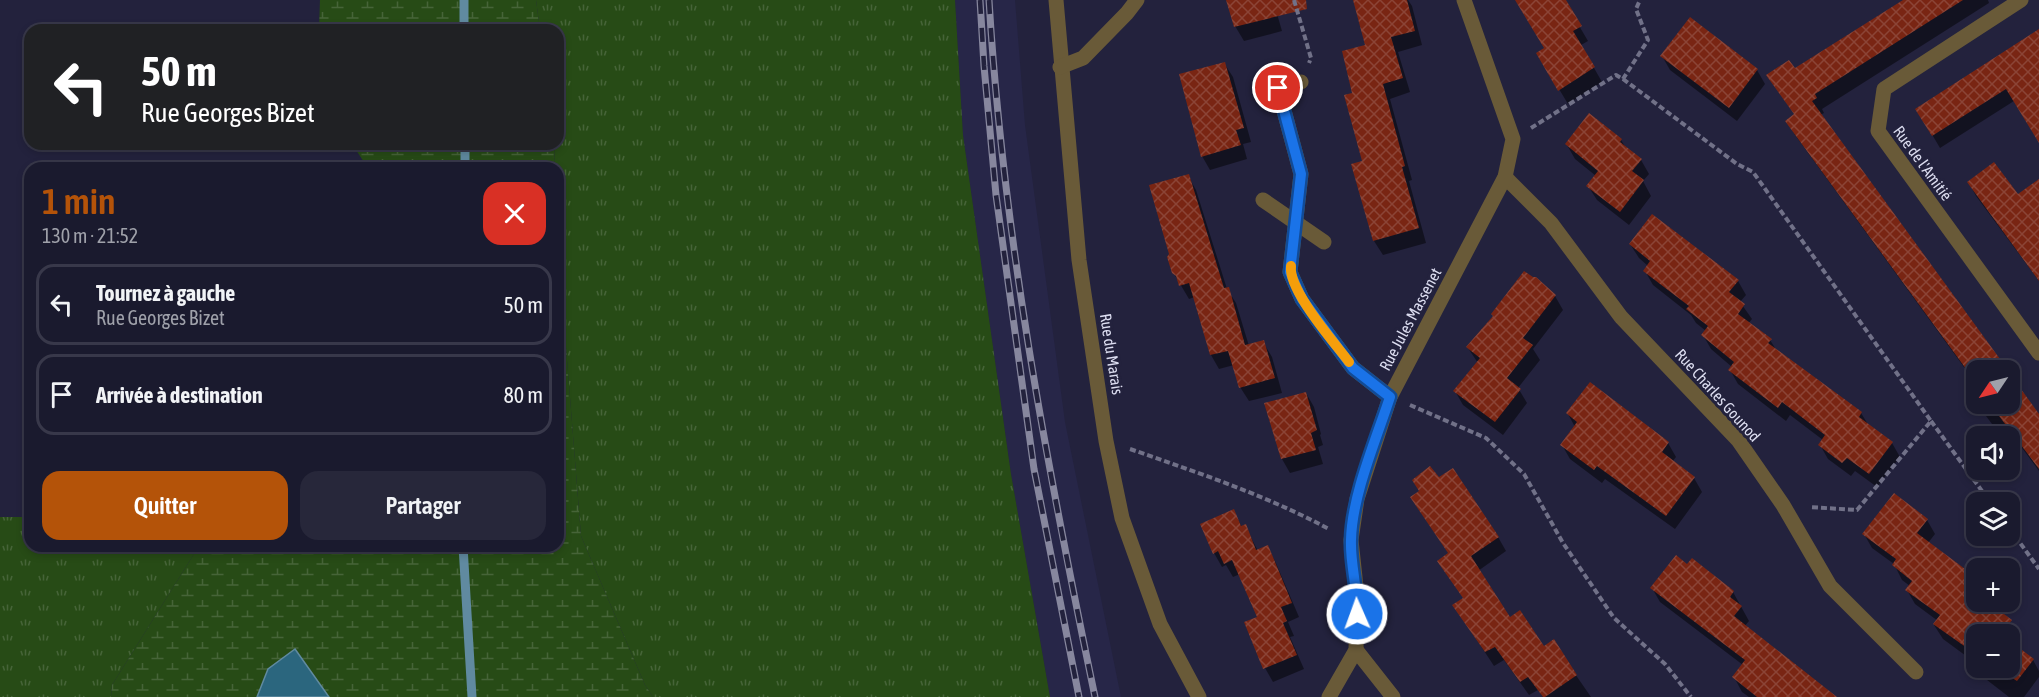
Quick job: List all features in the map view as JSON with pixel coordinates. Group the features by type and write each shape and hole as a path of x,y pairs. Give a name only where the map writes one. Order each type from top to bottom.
{"street":[{"name":"Rue du Marais","path":"1056,0 1060,67 1079,260 1107,441 1122,518 1156,614 1199,697"},
{"path":"1060,67 1083,58 1137,0"},
{"path":"1464,0 1513,139"},
{"name":"Rue de l'Amitié","path":"2021,0 1884,89 1878,131 2039,353"},
{"path":"1301,81 1278,88 1301,174 1290,272 1302,299 1353,368 1390,397"},
{"name":"Rue Jules Massenet","path":"1329,697 1356,650 1357,596 1351,540 1358,499 1390,397 1505,177 1513,139"},
{"name":"Rue Charles Gounod","path":"1505,177 1551,223 1621,317 1738,440 1783,505 1830,586 1916,672"},
{"path":"1263,200 1324,242"},
{"path":"1356,650 1393,697"}],"path":[{"path":"1294,0 1311,58 1301,81"},
{"path":"1623,79 1648,40 1636,9 1640,0"},
{"path":"1513,139 1616,75 1737,164 1753,172 1983,492"},
{"path":"1390,397 1486,438 1524,474 1563,543 1614,618 1665,664 1691,697"},
{"path":"1783,505 1857,510 1931,421"},
{"path":"1107,441 1209,476 1286,506 1351,540"},
{"path":"2020,543 2039,569"}],"shaded area":[{"path":"955,0 1015,0 1025,125 1065,422 1121,697 1050,697 1011,474 963,135"}],"green space":[{"path":"320,0 536,0 539,24 319,24"},
{"path":"536,0 955,0 963,135 1011,474 1050,697 653,697 645,685 581,536 564,322 564,162 555,162 554,150 564,150 564,24 539,24"},
{"path":"356,150 554,150 555,162 364,162"},
{"path":"564,322 581,536 645,685 653,697 111,697 112,685 195,552 564,552"},
{"path":"0,517 24,517 24,552 195,552 112,685 111,697 0,697"}],"water":[{"path":"295,649 329,697 257,697 268,669"}],"building":[{"path":"1226,0 1306,0 1307,9 1234,27"},
{"path":"1353,0 1407,0 1415,31 1391,37 1403,78 1383,84 1419,228 1373,241 1351,164 1362,161 1344,95 1352,93 1342,51 1365,45"},
{"path":"1515,0 1566,0 1582,26 1573,31 1595,67 1558,91 1536,53 1544,48"},
{"path":"1903,0 1963,0 1815,94 1817,98 1812,101 2001,360 1966,360 1966,369 1785,121 1794,114 1766,75 1789,60 1795,68"},
{"path":"1690,17 1758,69 1729,108 1660,56"},
{"path":"2039,29 2039,143 2006,89 1932,136 1915,109"},
{"path":"1225,62 1244,128 1236,130 1241,145 1201,157 1179,74"},
{"path":"1589,113 1622,139 1620,142 1642,159 1632,171 1644,180 1620,212 1586,186 1598,171 1565,144"},
{"path":"1994,162 2018,194 2039,179 2039,281 1967,182"},
{"path":"1189,174 1224,288 1229,287 1245,345 1264,340 1275,378 1239,388 1228,351 1210,355 1189,283 1179,286 1176,276 1172,273 1167,257 1169,254 1149,185"},
{"path":"1652,214 1739,280 1729,292 1745,304 1738,314 1772,339 1768,343 1862,412 1859,417 1893,442 1869,474 1847,458 1842,463 1818,445 1825,435 1782,402 1778,408 1728,370 1734,362 1701,335 1708,326 1686,309 1689,306 1643,271 1650,261 1629,244"},
{"path":"1524,271 1536,277 1556,295 1523,338 1533,345 1507,378 1521,389 1495,422 1453,391 1480,358 1466,347 1493,316 1491,314"},
{"path":"1590,382 1669,442 1662,452 1695,477 1666,516 1597,466 1594,470 1560,445 1577,422 1566,413"},
{"path":"2020,388 2039,414 2039,469 2020,444 2020,426 2007,426 1998,414 2020,414"},
{"path":"1306,392 1317,430 1311,433 1316,450 1281,459 1264,403"},
{"path":"1430,466 1439,477 1453,468 1499,537 1471,556 1510,617 1520,610 1544,646 1554,639 1577,675 1545,697 1528,677 1520,682 1495,647 1485,652 1452,605 1463,598 1437,561 1448,553 1410,497 1419,491 1412,480"},
{"path":"1894,493 1928,519 1917,533 1966,570 1966,612 2001,612 2012,620 2009,624 1966,624 1966,647 1933,624 1940,615 1905,590 1912,581 1892,565 1896,559 1862,534"},
{"path":"1234,509 1241,526 1246,524 1256,550 1268,545 1292,603 1281,607 1287,621 1283,623 1297,655 1263,669 1244,622 1257,617 1232,560 1224,564 1218,551 1213,554 1200,524"},
{"path":"1676,555 1687,564 1692,558 1734,591 1730,597 1742,606 1734,616 1837,697 1757,697 1732,677 1745,660 1650,588"},
{"path":"2020,648 2034,659 2020,677"}],"waterway":[{"path":"464,0 464,24"},
{"path":"465,150 465,162"},
{"path":"463,552 472,697"}],"railway":[{"path":"980,0 996,195 1034,469 1079,697"},
{"path":"989,0 1005,176 1029,350 1060,524 1095,697"}],"slow traffic":[{"path":"1291,266 1290,272 1302,299 1349,362"}],"route":[{"path":"1278,88 1301,174 1290,272 1302,299 1353,368 1390,397 1358,499 1351,540 1357,614"}]}
